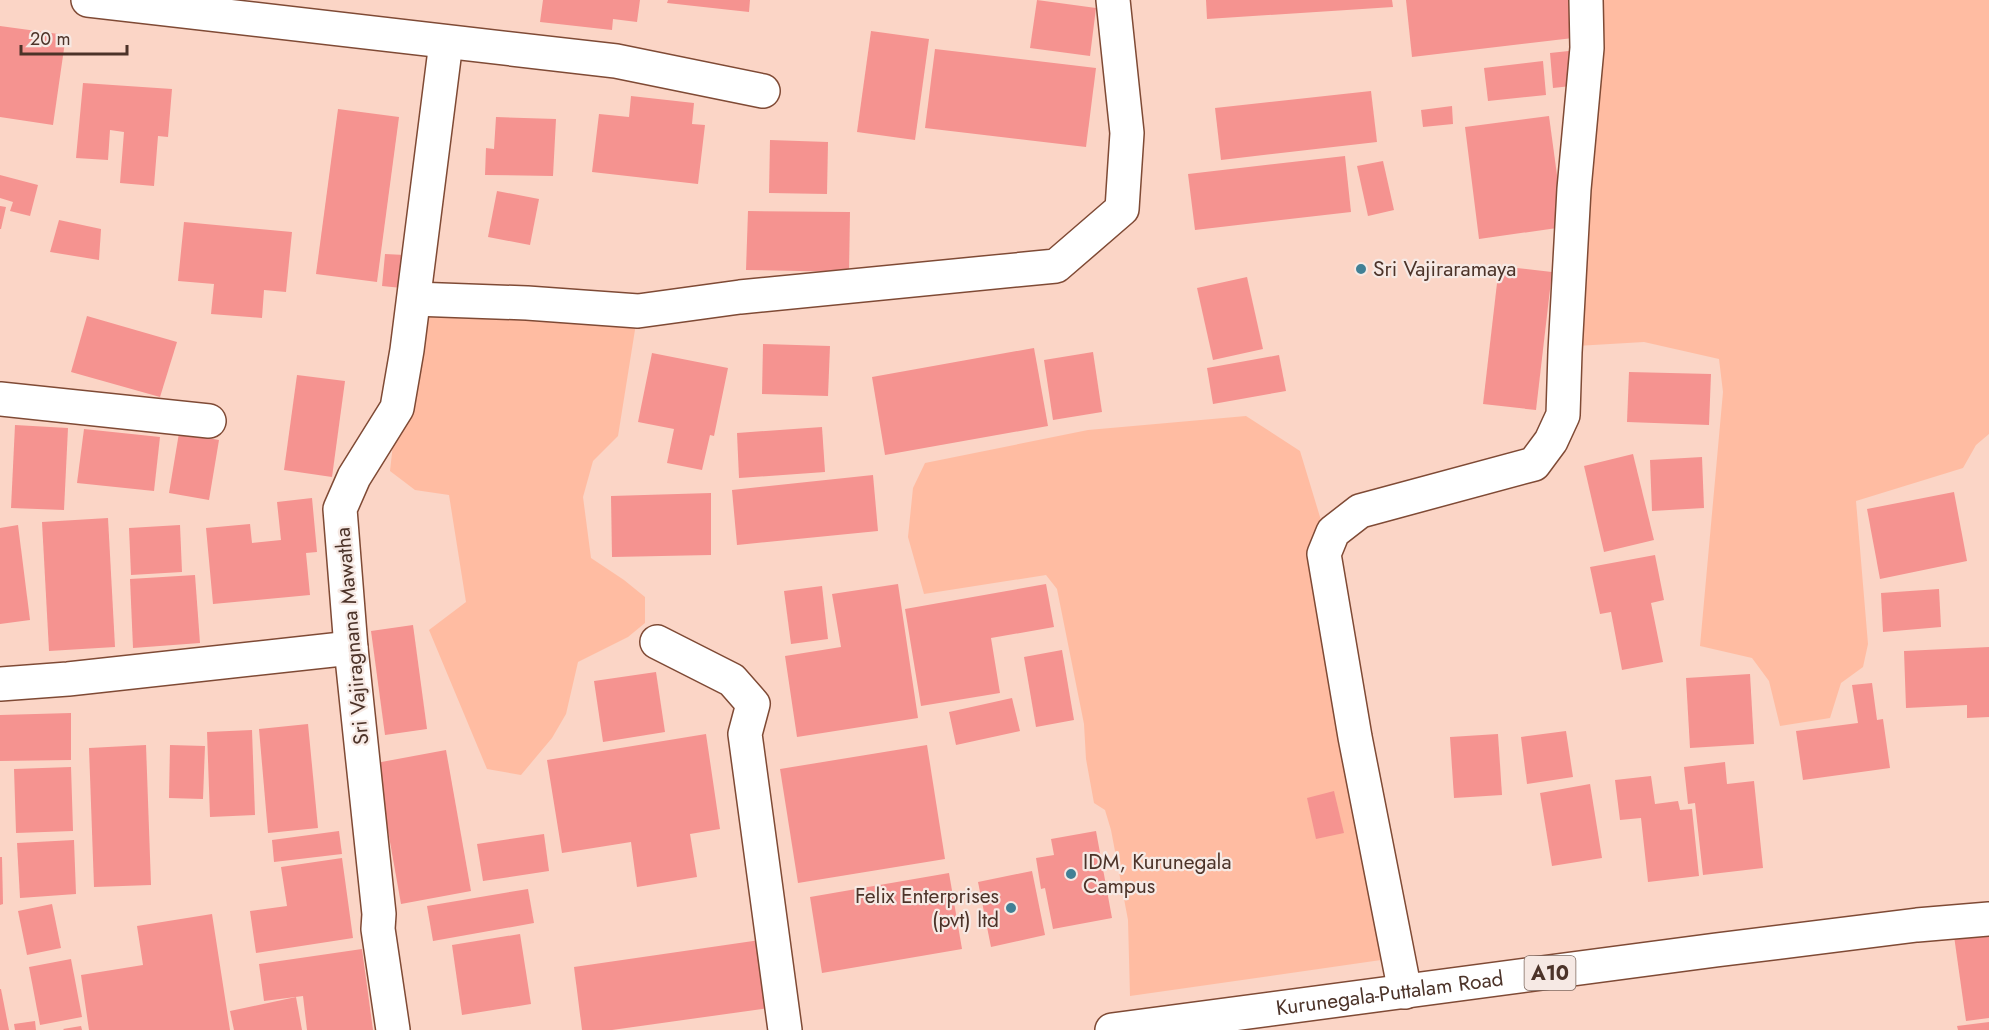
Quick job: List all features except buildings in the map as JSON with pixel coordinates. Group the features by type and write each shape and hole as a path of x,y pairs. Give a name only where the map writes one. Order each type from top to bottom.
{"main road":[{"path":"88,0 616,61 762,91"},
{"path":"414,299 527,303 638,311 740,297 1056,266 1122,209 1126,133 1113,0"},
{"path":"1405,992 1355,737 1324,555 1334,532 1360,511 1534,464 1551,441 1563,415 1574,189 1587,48 1586,0"},
{"name":"Sri Vajiragnana Mawatha","path":"393,1030 378,929 379,914 351,648 340,509 354,477 397,408 414,299 446,42"},
{"path":"0,399 209,421"},
{"path":"657,642 732,680 753,704 745,734 785,1030"},
{"path":"0,684 80,678 351,648"},
{"name":"Kurunegala-Puttalam Road","path":"1112,1030 1716,950 1989,919"}],"shaded area":[{"path":"1589,0 1989,0 1989,434 1976,445 1963,468 1856,501 1868,644 1863,667 1841,683 1830,718 1780,726 1769,681 1752,658 1700,646 1723,392 1719,359 1644,342 1576,346"},
{"path":"414,299 638,311 618,436 593,461 583,497 591,558 645,597 645,623 628,637 578,662 566,714 552,738 521,775 487,769 429,630 466,602 449,495 415,490 390,471"},
{"path":"1246,416 1300,451 1327,540 1368,736 1351,805 1381,960 1130,996 1128,920 1111,830 1105,810 1094,803 1086,759 1084,724 1057,589 1046,575 924,594 908,537 913,488 925,463 1088,430"}],"place":[{"name":"Sri Vajiraramaya","path":"1361,269"},
{"name":"IDM, Kurunegala Campus","path":"1071,874"},
{"name":"Felix Enterprises (pvt) ltd","path":"1011,908"}]}
